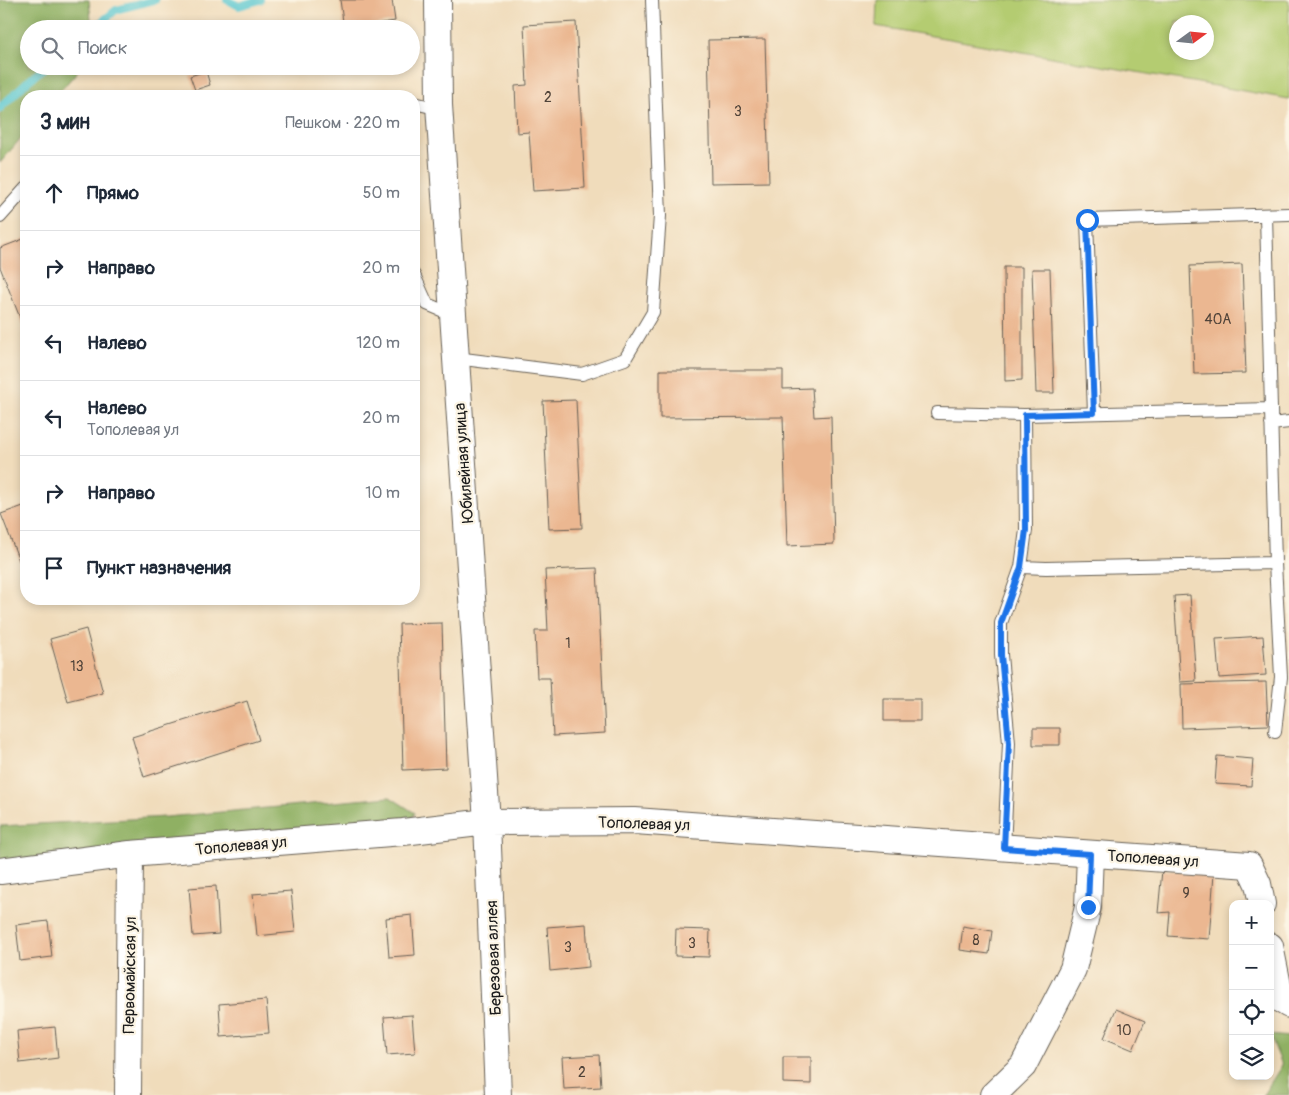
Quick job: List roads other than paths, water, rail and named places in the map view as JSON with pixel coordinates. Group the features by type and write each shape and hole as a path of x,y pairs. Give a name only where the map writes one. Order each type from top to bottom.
{"street":[{"name":"Юбилейная улица","path":"438,0 439,99 487,822"},
{"name":"Тополевая ул","path":"0,871 130,854 403,832 487,822 635,821 1249,865 1258,884 1261,900"},
{"name":"Березовая аллея","path":"487,822 498,1095"},
{"name":"Первомайская ул","path":"128,1095 130,854"},
{"path":"993,1095 1023,1066 1074,969 1088,907 1090,854"},
{"path":"1274,966 1281,1000 1289,1005"}],"lane":[{"path":"456,358 582,374 625,359 653,312 660,216 652,0"},
{"path":"420,104 427,106 439,99"},
{"path":"0,217 20,193"},
{"path":"1266,214 1274,563 1281,677 1275,732"},
{"path":"1094,413 1087,220 1289,214"},
{"path":"420,288 427,304 453,315"},
{"path":"937,413 1025,415 1271,409"},
{"path":"1004,848 1009,743 1001,655 1001,623 1021,567 1026,530 1025,415"},
{"path":"1271,424 1289,422"},
{"path":"1021,567 1056,568 1274,563"}],"waterway":[{"path":"104,20 116,10 155,0"},
{"path":"227,0 239,6 260,0"},
{"path":"0,108 35,75"}]}
